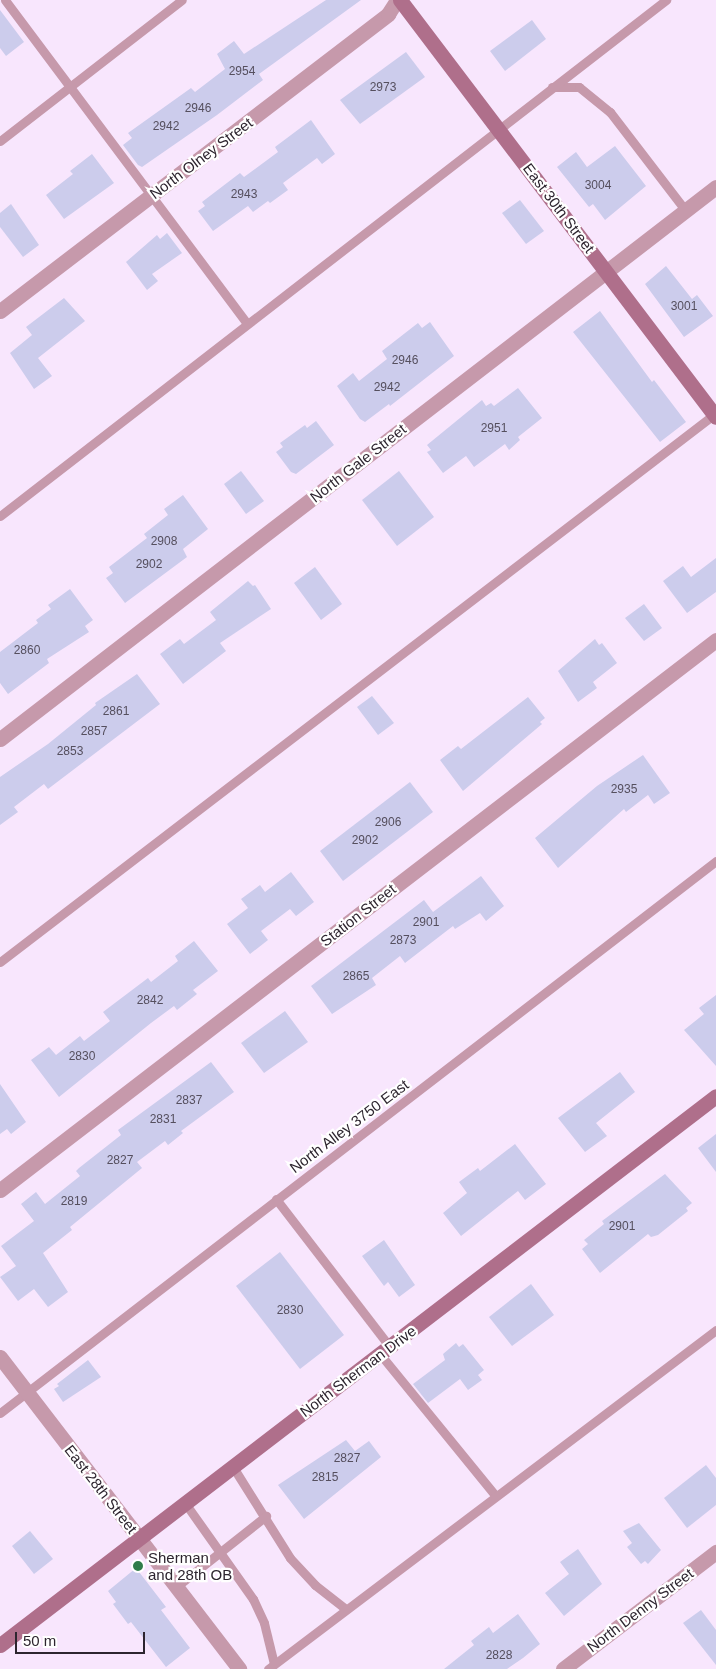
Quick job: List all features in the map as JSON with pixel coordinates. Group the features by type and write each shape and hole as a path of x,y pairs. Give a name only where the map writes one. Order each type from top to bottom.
{"main road":[{"name":"East 30th Street","path":"399,0 715,415"},
{"name":"North Sherman Drive","path":"0,1645 716,1096"}],"street":[{"name":"North Olney Street","path":"0,311 388,14 399,0"},
{"name":"North Gale Street","path":"0,739 716,187"},
{"name":"Station Street","path":"0,1190 716,640"},
{"name":"East 28th Street","path":"0,1357 140,1538 238,1669"},
{"name":"North Denny Street","path":"564,1669 716,1552"}],"lane":[{"path":"5,0 247,324"},
{"path":"0,141 182,0"},
{"path":"0,516 666,0"},
{"path":"552,87 580,87 610,112 686,211"},
{"path":"0,962 715,415"},
{"name":"North Alley 3750 East","path":"0,1413 716,861"},
{"path":"276,1199 385,1350 495,1495"},
{"path":"185,1504 253,1599 264,1623 271,1667 495,1495 716,1330"},
{"path":"233,1467 266,1516 290,1558 315,1585 346,1609"},
{"path":"176,1587 266,1516"}],"building":[{"path":"326,0 361,0 259,74 263,80 217,115 142,167 138,165 123,145 132,138 128,133 191,88 195,92 225,69 217,54 234,41 244,54"},
{"path":"0,10 24,42 6,56 0,48"},
{"path":"532,20 546,39 505,71 490,51"},
{"path":"406,52 425,77 360,124 340,100"},
{"path":"311,120 335,154 322,164 317,158 283,183 288,190 270,203 268,201 253,212 248,206 213,231 198,211 205,206 202,202 240,173 244,177 278,152 275,147"},
{"path":"615,146 646,186 605,220 593,204 589,207 557,167 576,152 587,167"},
{"path":"92,154 114,183 64,219 46,195 73,174 70,171"},
{"path":"520,200 544,231 526,244 502,213"},
{"path":"11,204 39,245 23,257 0,227 0,213"},
{"path":"167,233 182,253 152,274 158,281 147,290 126,262 157,235 160,239"},
{"path":"666,266 692,299 697,295 713,316 684,337 645,284"},
{"path":"64,298 85,321 38,358 52,376 34,389 10,353 32,335 26,327"},
{"path":"600,311 652,382 654,380 686,422 660,442 573,332"},
{"path":"430,322 454,356 390,406 389,404 365,422 360,419 337,386 353,373 359,381 387,359 382,351 418,323 422,328"},
{"path":"518,388 542,418 518,437 520,440 509,450 505,444 474,467 466,456 443,473 427,452 431,450 427,445 482,400 486,406 491,403 494,406"},
{"path":"316,421 334,445 296,474 291,472 276,452 283,447 280,443 305,425 307,428"},
{"path":"241,471 264,501 246,514 224,484"},
{"path":"399,471 434,517 397,546 362,500"},
{"path":"183,495 208,529 183,549 187,557 125,603 106,578 113,573 109,567 147,538 144,534 168,515 164,509"},
{"path":"716,558 716,592 687,613 663,581 683,566 691,577"},
{"path":"315,567 342,604 321,620 294,583"},
{"path":"248,581 253,586 255,585 271,609 220,643 226,651 183,684 160,654 180,639 184,644 216,620 210,612"},
{"path":"70,589 93,620 85,626 89,632 47,659 49,663 8,694 0,683 0,652 38,623 36,620 51,609 48,605"},
{"path":"644,604 662,628 644,641 625,618"},
{"path":"595,639 599,645 602,643 617,663 593,682 597,688 578,702 558,671"},
{"path":"137,674 160,704 48,789 44,784 14,807 18,812 0,825 0,777 48,744 96,705 95,703"},
{"path":"372,696 394,723 378,735 357,707"},
{"path":"528,697 545,718 540,722 542,724 463,791 440,760 458,746 461,749"},
{"path":"643,755 670,793 654,804 648,795 626,812 624,809 558,868 535,838 597,786"},
{"path":"410,782 433,812 343,881 320,851"},
{"path":"291,872 314,902 296,916 290,909 261,931 268,940 250,954 227,924 248,908 241,899 260,885 265,892"},
{"path":"481,876 504,906 486,921 480,913 455,929 453,926 405,963 400,956 372,978 376,985 332,1014 311,986 424,900 433,912"},
{"path":"194,941 218,971 193,990 197,994 177,1010 174,1006 59,1097 31,1060 49,1047 56,1055 80,1036 84,1041 110,1021 103,1012 148,978 151,982 178,961 175,956"},
{"path":"716,995 716,1066 684,1030 704,1014 699,1008"},
{"path":"285,1011 308,1042 264,1073 241,1043"},
{"path":"211,1062 234,1092 181,1131 183,1133 168,1145 165,1141 137,1162 142,1168 70,1227 72,1230 43,1253 68,1292 48,1307 34,1289 18,1301 0,1277 16,1266 1,1246 34,1221 21,1204 36,1192 45,1204 80,1176 76,1171 79,1168 121,1135 118,1130"},
{"path":"620,1072 635,1092 596,1123 607,1136 585,1152 558,1118"},
{"path":"0,1084 26,1122 11,1134 7,1129 0,1134"},
{"path":"716,1134 716,1172 698,1148"},
{"path":"515,1144 546,1184 525,1200 518,1191 461,1236 443,1213 467,1193 459,1182 478,1168 480,1171"},
{"path":"665,1174 692,1203 686,1208 688,1211 658,1235 651,1237 648,1234 600,1273 582,1249 588,1244 584,1240 604,1224 602,1221"},
{"path":"384,1240 415,1285 399,1297 388,1282 384,1286 362,1256"},
{"path":"280,1252 344,1335 300,1369 236,1286"},
{"path":"531,1284 554,1315 512,1346 489,1317"},
{"path":"456,1343 459,1347 463,1344 484,1370 478,1375 482,1380 468,1390 460,1379 428,1403 413,1384 445,1360 443,1354"},
{"path":"88,1360 101,1377 63,1402 54,1389 59,1386 57,1384"},
{"path":"346,1440 355,1451 369,1441 381,1457 304,1519 278,1485"},
{"path":"706,1465 716,1478 716,1505 687,1528 664,1498"},
{"path":"639,1523 661,1550 648,1564 645,1561 641,1564 627,1547 632,1543 623,1531"},
{"path":"30,1531 53,1559 34,1574 12,1546"},
{"path":"578,1549 602,1584 564,1616 545,1593 569,1574 560,1562"},
{"path":"136,1568 166,1607 161,1610 190,1648 166,1667 131,1622 128,1624 113,1604 116,1602 108,1591"},
{"path":"701,1610 716,1630 716,1665 683,1623"},
{"path":"518,1614 540,1644 523,1658 507,1669 444,1669 474,1645 471,1641 489,1627 493,1633"}],"place":[{"name":"Sherman and 28th OB","path":"138,1566"}]}
